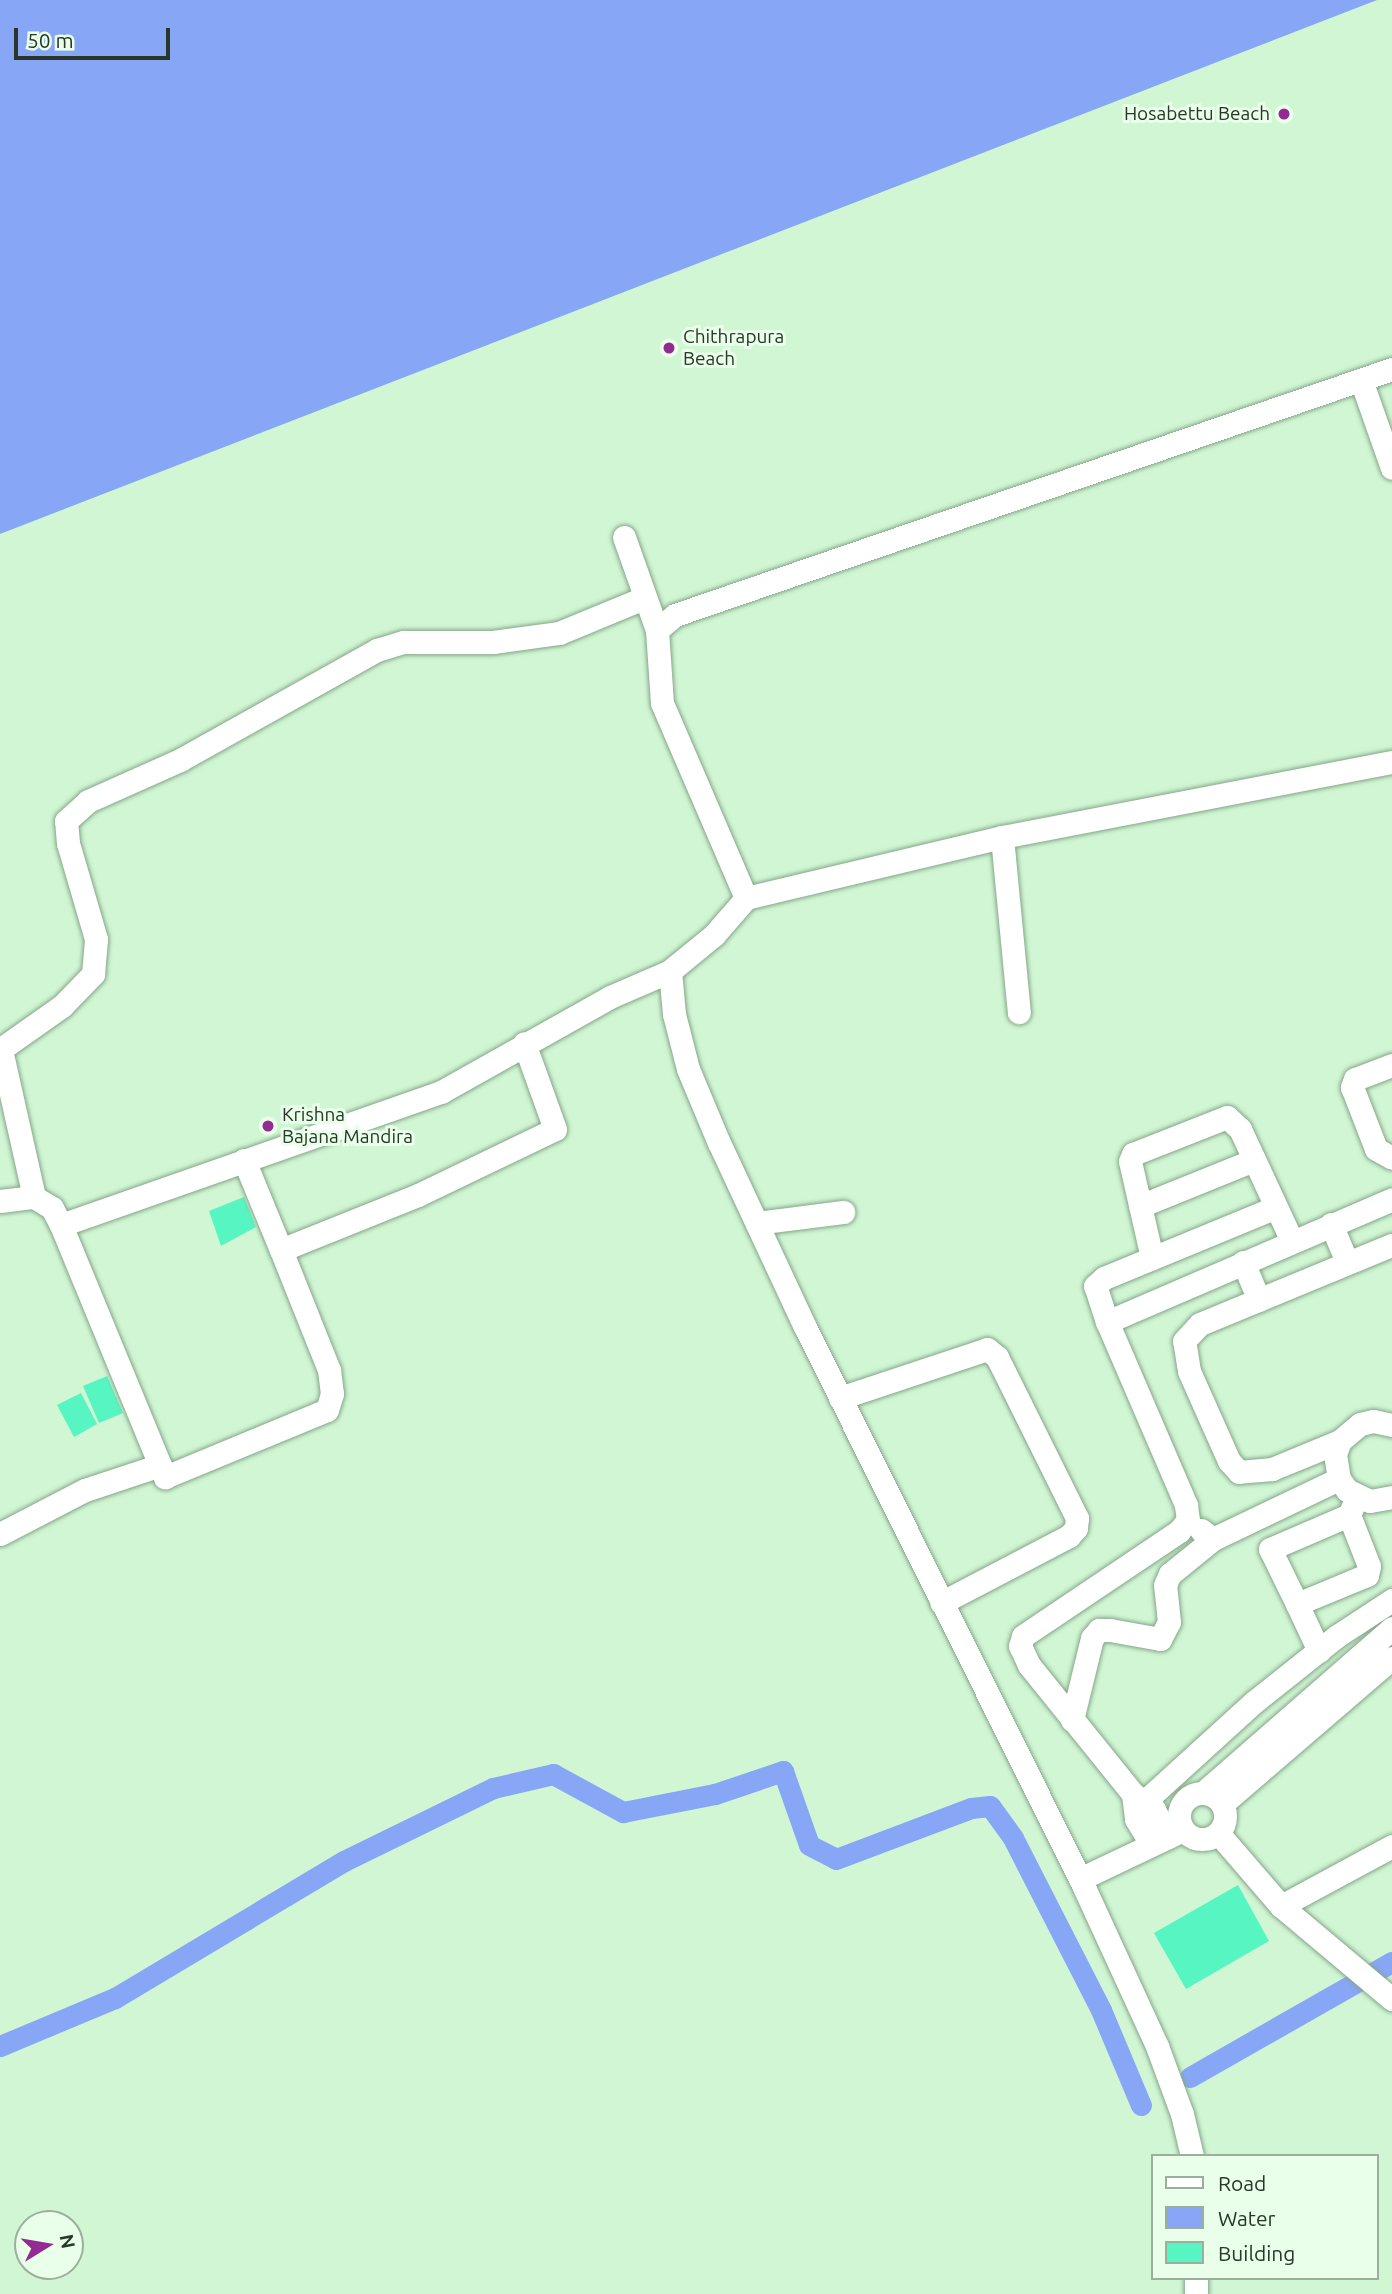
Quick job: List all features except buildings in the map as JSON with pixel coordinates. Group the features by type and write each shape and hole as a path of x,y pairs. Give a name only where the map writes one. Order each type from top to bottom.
{"street":[{"path":"657,630 675,615 1392,369"},
{"path":"1361,380 1392,468"},
{"path":"624,537 657,630 662,703 747,898"},
{"path":"34,1197 1,1049 62,1006 93,974 96,939 68,844 66,821 88,801 180,760 377,650 404,642 493,642 559,633 645,598"},
{"path":"61,1225 441,1092 524,1043 670,971 714,936 747,898 1002,836 1392,762"},
{"path":"1002,836 1019,1012"},
{"path":"670,971 674,1014 688,1069 840,1398 1080,1878 1157,2046 1182,2115 1192,2154"},
{"path":"281,1250 418,1195 555,1129 524,1043"},
{"path":"1392,1065 1355,1079 1352,1087 1376,1149 1392,1158"},
{"path":"1152,1258 1130,1161 1138,1149 1227,1117 1240,1129 1292,1241"},
{"path":"0,1201 34,1197 52,1208 165,1477 327,1410 332,1394 329,1370 244,1160"},
{"path":"1140,1206 1254,1160"},
{"path":"1107,1322 1392,1199"},
{"path":"1213,1539 1188,1520 1186,1505 1107,1322 1095,1286 1152,1258 1276,1207"},
{"path":"757,1223 843,1212"},
{"path":"1331,1224 1346,1262"},
{"path":"1390,1422 1360,1424 1340,1441 1250,1474 1239,1472 1229,1461 1189,1371 1184,1341 1200,1324 1392,1245"},
{"path":"1243,1262 1259,1300"},
{"path":"840,1398 987,1349 997,1357 1077,1518 1076,1528 1069,1536 941,1603"},
{"path":"1297,1604 1367,1574 1369,1566 1353,1506 1339,1479 1335,1454 1340,1441"},
{"path":"0,1534 85,1490 160,1465"},
{"path":"1072,1720 1092,1638 1099,1630 1160,1639 1169,1622 1165,1585 1170,1574 1213,1539 1339,1479"},
{"path":"1270,1549 1353,1506 1392,1497"},
{"path":"1256,1518 1319,1651"},
{"path":"1167,1837 1154,1809 1138,1798 1025,1659 1023,1636 1179,1531 1188,1520"},
{"path":"1138,1798 1319,1651 1392,1600"},
{"path":"1213,1799 1392,1629"},
{"path":"1167,1837 1180,1808 1189,1797 1213,1799 1392,1658"},
{"path":"1080,1878 1167,1837 1204,1839 1218,1833 1225,1819 1213,1799"},
{"path":"1218,1833 1280,1906 1388,1994"},
{"path":"1280,1906 1392,1846"}],"water":[{"path":"0,0 1377,0 0,534"}],"waterway":[{"path":"0,2046 115,1998 344,1861 493,1788 553,1774 623,1812 715,1794 783,1771 809,1845 836,1859 971,1808 990,1806 1013,1838 1101,2010 1141,2105"},
{"path":"1190,2077 1392,1962"}],"place":[{"name":"Hosabettu Beach","path":"1284,114"},
{"name":"Chithrapura Beach","path":"669,348"},
{"name":"Krishna Bajana Mandira","path":"268,1126"}]}
